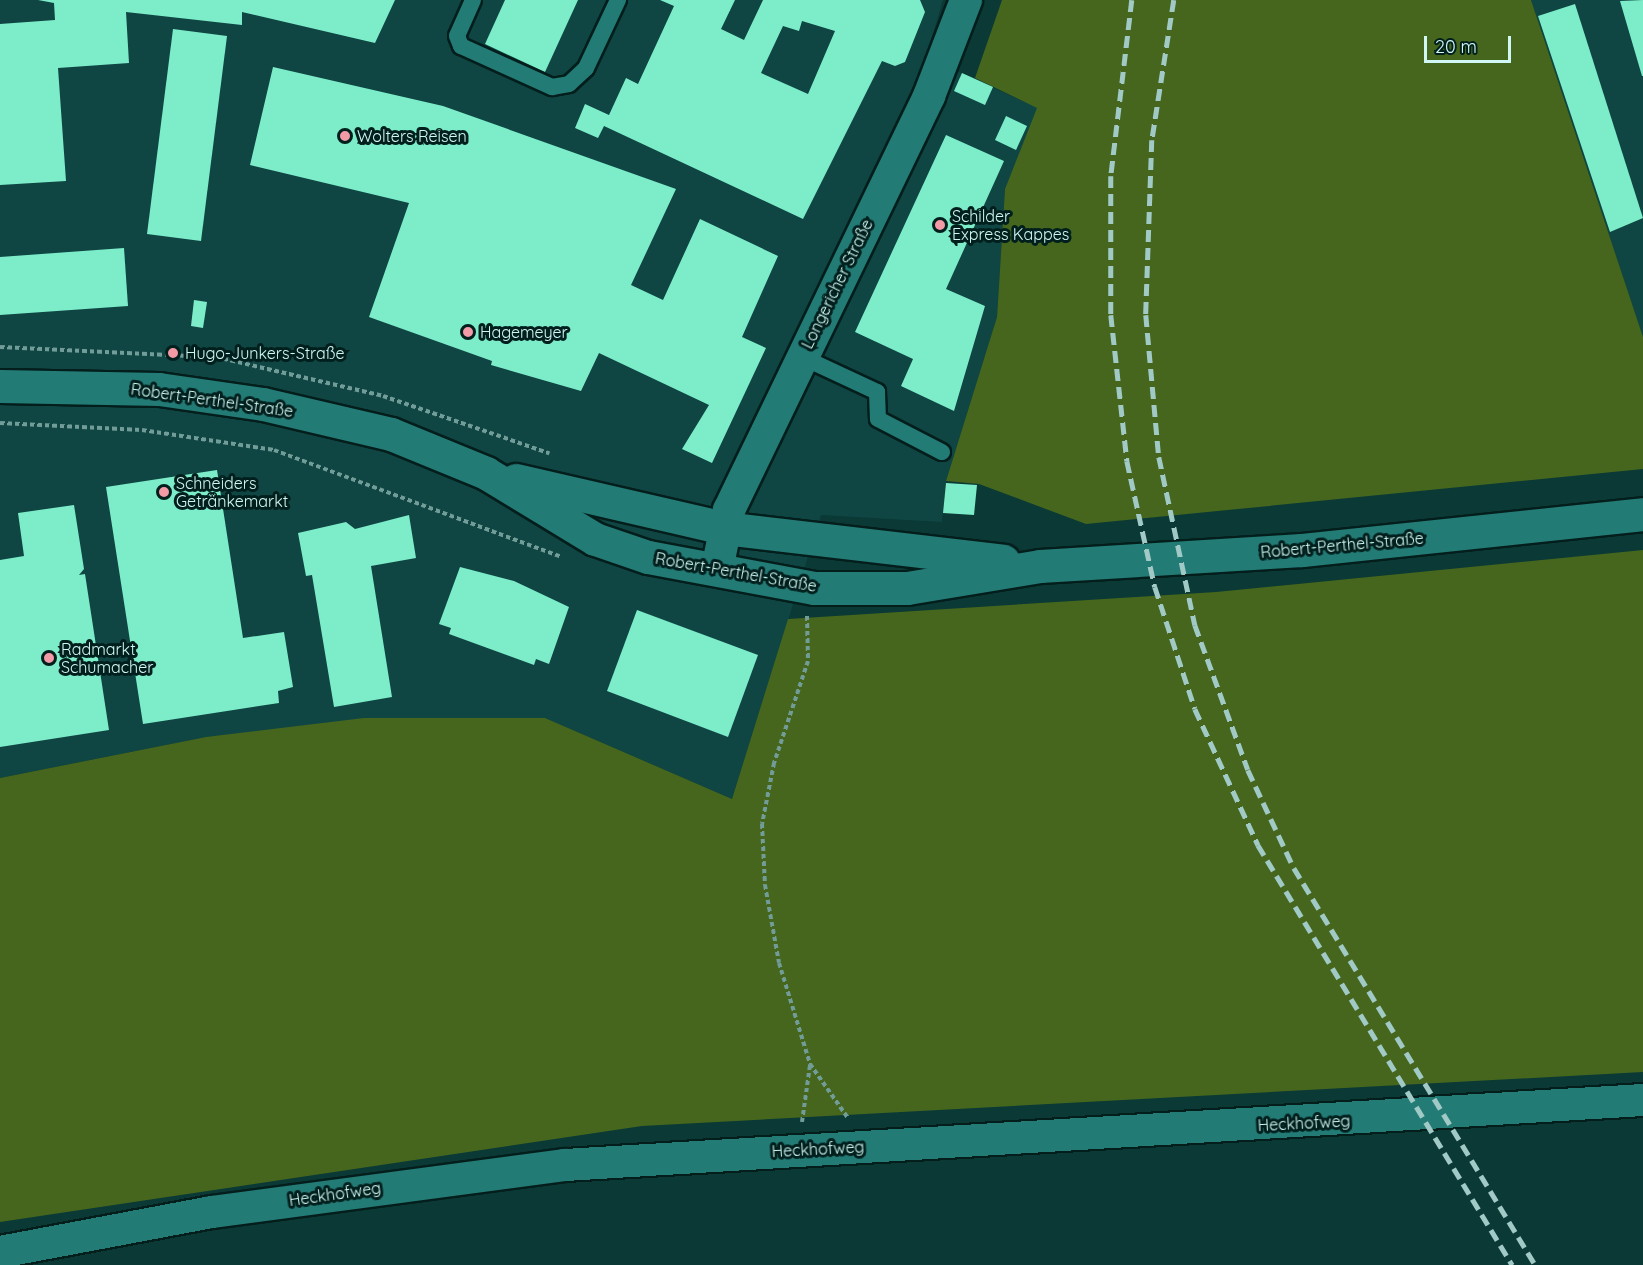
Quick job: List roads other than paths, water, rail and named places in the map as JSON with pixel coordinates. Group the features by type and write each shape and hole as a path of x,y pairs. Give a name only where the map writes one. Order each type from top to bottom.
{"street":[{"name":"Longericher Straße","path":"717,570 724,528 802,357 929,96 966,0"},
{"name":"Robert-Perthel-Straße","path":"0,386 159,389 263,404 391,434 486,473 595,539 717,570 814,588 907,588 1040,566 1302,550 1643,514"},
{"name":"Robert-Perthel-Straße","path":"486,473 724,528 1040,566"},
{"name":"Heckhofweg","path":"0,1252 212,1212 450,1178 787,1151 1643,1100"}],"lane":[{"path":"473,0 457,36 461,46 552,87 569,84 586,68 618,0"},
{"path":"802,357 877,392 878,419 942,452"}],"railway":[{"path":"1132,0 1111,176 1111,315 1127,461 1155,587 1195,709 1258,845 1512,1265"},
{"path":"1174,0 1152,140 1146,315 1159,457 1195,625 1248,770 1294,868 1535,1265"}],"place":[{"name":"Wolters Reisen","path":"345,136"},
{"name":"Schilder Express Kappes","path":"940,225"},
{"name":"Hagemeyer","path":"468,332"},
{"name":"Hugo-Junkers-Straße","path":"173,353"},
{"name":"Schneiders Getränkemarkt","path":"164,492"},
{"name":"Radmarkt Schumacher","path":"49,658"}]}
